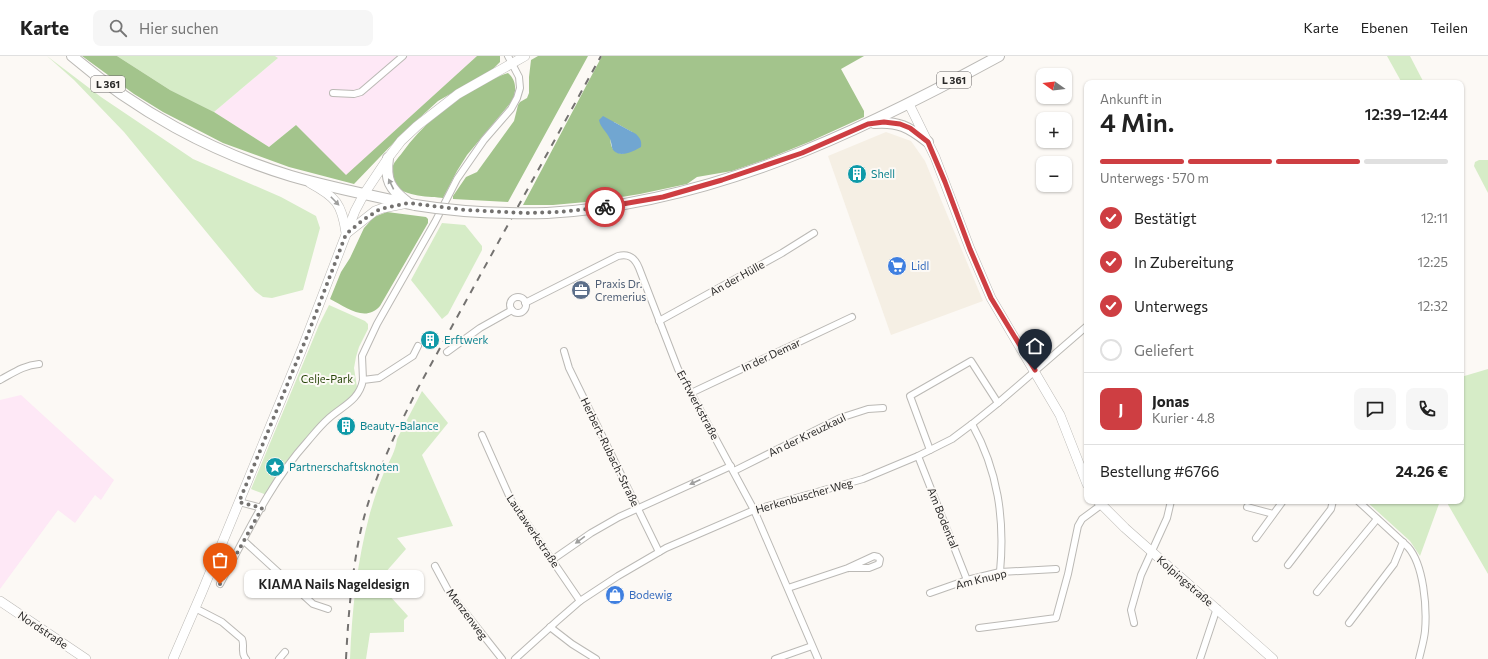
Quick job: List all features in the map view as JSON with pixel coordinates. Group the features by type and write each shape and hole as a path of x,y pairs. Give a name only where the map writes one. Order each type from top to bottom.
{"main road":[{"name":"L 361","path":"72,56 146,110 179,129 230,154 271,170 305,180 412,204 473,211 524,213 547,213 613,206 650,199 688,190 787,158 868,124 1000,56"},
{"path":"868,124 884,122 900,124 910,128 928,142"},
{"path":"388,158 387,174 390,186 397,194 412,204"}],"street":[{"path":"333,93 354,94 361,92 403,56"},
{"path":"173,659 196,608 314,320 346,234 364,194 388,158 406,136 443,104 510,60 525,56"},
{"path":"220,584 262,508 296,455 328,419 358,395 363,380 362,356 377,324 435,222 457,179 484,140 511,109 517,98 520,83 510,60"},
{"path":"909,104 928,142 945,182 970,249 991,298 1035,370 1060,415 1084,476"},
{"path":"305,180 324,191 340,206 344,218 346,234"},
{"path":"346,234 375,211 383,208 412,204"},
{"name":"An der Hülle","path":"659,321 782,253 814,232"},
{"name":"Erftwerkstraße","path":"447,352 480,328 512,310 521,312 525,308 525,303 533,296 618,256 625,255 633,258 638,266 675,362 754,510 818,659"},
{"name":"Erftwerkstraße","path":"512,310 510,302 513,298 521,298 525,303"},
{"name":"In der Demar","path":"691,393 852,317"},
{"name":"Herkenbuscher Weg","path":"515,659 580,601 618,576 659,552 754,510 844,485 918,456 952,439 998,403 1084,329"},
{"path":"363,380 379,378 414,356 418,346"},
{"name":"Herbert-Rubach-Straße","path":"564,351 569,368 659,552"},
{"path":"930,450 910,396 971,361 998,403"},
{"path":"0,380 22,367 31,364 39,364"},
{"name":"An der Kreuzkaul","path":"732,469 840,418 868,408 883,408"},
{"path":"972,424 989,459 998,499 1002,529 1000,572"},
{"name":"Lautawerkstraße","path":"482,435 508,495 580,601"},
{"name":"Am Bodental","path":"918,456 967,580"},
{"path":"552,560 591,533 638,508 732,469"},
{"path":"239,502 262,508"},
{"path":"979,628 1056,618 1068,574 1078,526 1082,519 1098,504"},
{"name":"Kolpingstraße","path":"1100,504 1273,659"},
{"path":"1134,623 1131,610 1141,575 1167,518 1170,504"},
{"path":"1256,538 1281,504"},
{"path":"1288,564 1331,509 1332,504"},
{"path":"1361,504 1403,542 1416,558 1422,580 1425,630 1419,659"},
{"path":"1247,507 1273,514"},
{"path":"1317,592 1377,519"},
{"path":"244,541 313,604 328,609"},
{"path":"1349,623 1394,564 1403,542"},
{"name":"Menzenweg","path":"435,566 448,592 502,659"},
{"path":"788,588 848,568"},
{"name":"Am Knupp","path":"930,593 967,580 1000,572 1056,569"},
{"name":"Nordstraße","path":"0,601 86,659"},
{"path":"196,608 222,622 242,639 243,656 246,659"},
{"path":"1200,659 1217,608"},
{"path":"550,627 572,644 596,659"},
{"path":"775,659 812,646"},
{"path":"279,659 285,652"}],"shaded area":[{"path":"275,56 477,56 346,176 296,125 269,147 214,112 277,59"},
{"path":"886,132 911,141 925,161 983,301 891,335 828,156"},
{"path":"21,395 114,480 101,500 95,495 75,523 58,510 0,589 0,400"}],"green space":[{"path":"47,56 101,97 193,159 281,197 316,216 320,228 303,290 272,298 263,297 255,291 124,132 74,80"},
{"path":"82,56 117,56 170,90 214,112 269,147 296,125 346,175 477,56 500,56 500,62 492,70 438,101 402,134 354,184 289,167 223,143 163,112 134,94"},
{"path":"117,56 275,56 278,58 214,112 170,90"},
{"path":"538,56 588,56 508,202 453,199 453,196 466,177 477,172 514,121 518,105 527,98 529,93 531,60"},
{"path":"602,56 864,56 841,69 864,111 864,117 809,142 732,171 697,177 687,184 597,201 553,205 523,205","holes":["614,122 632,132 623,154 614,150 611,146"]},
{"path":"1387,56 1410,56 1422,80 1400,80"},
{"path":"508,73 513,79 515,86 513,100 467,155 443,198 411,194 396,186 392,175 393,165 418,133 436,116 456,101 478,87"},
{"path":"1479,160 1488,160 1488,193 1474,166 1475,162"},
{"path":"387,212 426,217 428,219 428,223 380,306 374,311 368,313 355,312 330,299 341,272 350,258 364,228 374,217"},
{"path":"442,223 465,225 482,246 482,250 448,314 442,319 411,280"},
{"name":"Celje-Park","path":"329,305 365,321 368,324 368,329 359,347 354,368 357,387 354,396 327,416 304,440 284,466 267,495 251,489 319,325"},
{"path":"1488,369 1488,574 1448,504 1464,504 1464,376"},
{"path":"422,391 448,423 422,455 453,526 397,538 406,549 377,582 408,616 404,620 404,632 370,633 366,659 350,659 356,586 365,531 375,497 394,451 397,439"},
{"path":"1369,504 1439,504 1420,556 1410,541"}],"water":[{"path":"603,116 636,134 639,137 641,147 624,154 614,151 610,139 599,120"}],"railway":[{"path":"346,659 350,601 358,544 368,503 382,464 418,388 601,56"}],"way so far":[{"path":"220,584 262,508 239,502 329,282 346,234 375,211 409,203 439,208 524,213 560,212 605,207"}],"place":[{"name":"Shell","path":"857,174"},
{"name":"Lidl","path":"897,266"},
{"name":"Praxis Dr. Cremerius","path":"581,290"},
{"name":"Erftwerk","path":"430,340"},
{"name":"Beauty-Balance","path":"346,426"},
{"name":"Partnerschaftsknoten","path":"275,467"},
{"name":"KIAMA Nails Nageldesign","path":"220,584"},
{"name":"Bodewig","path":"615,595"}],"route":[{"path":"605,207 663,197 722,180 802,153 868,124 884,122 900,124 910,128 928,142 991,298 1035,370"}]}
